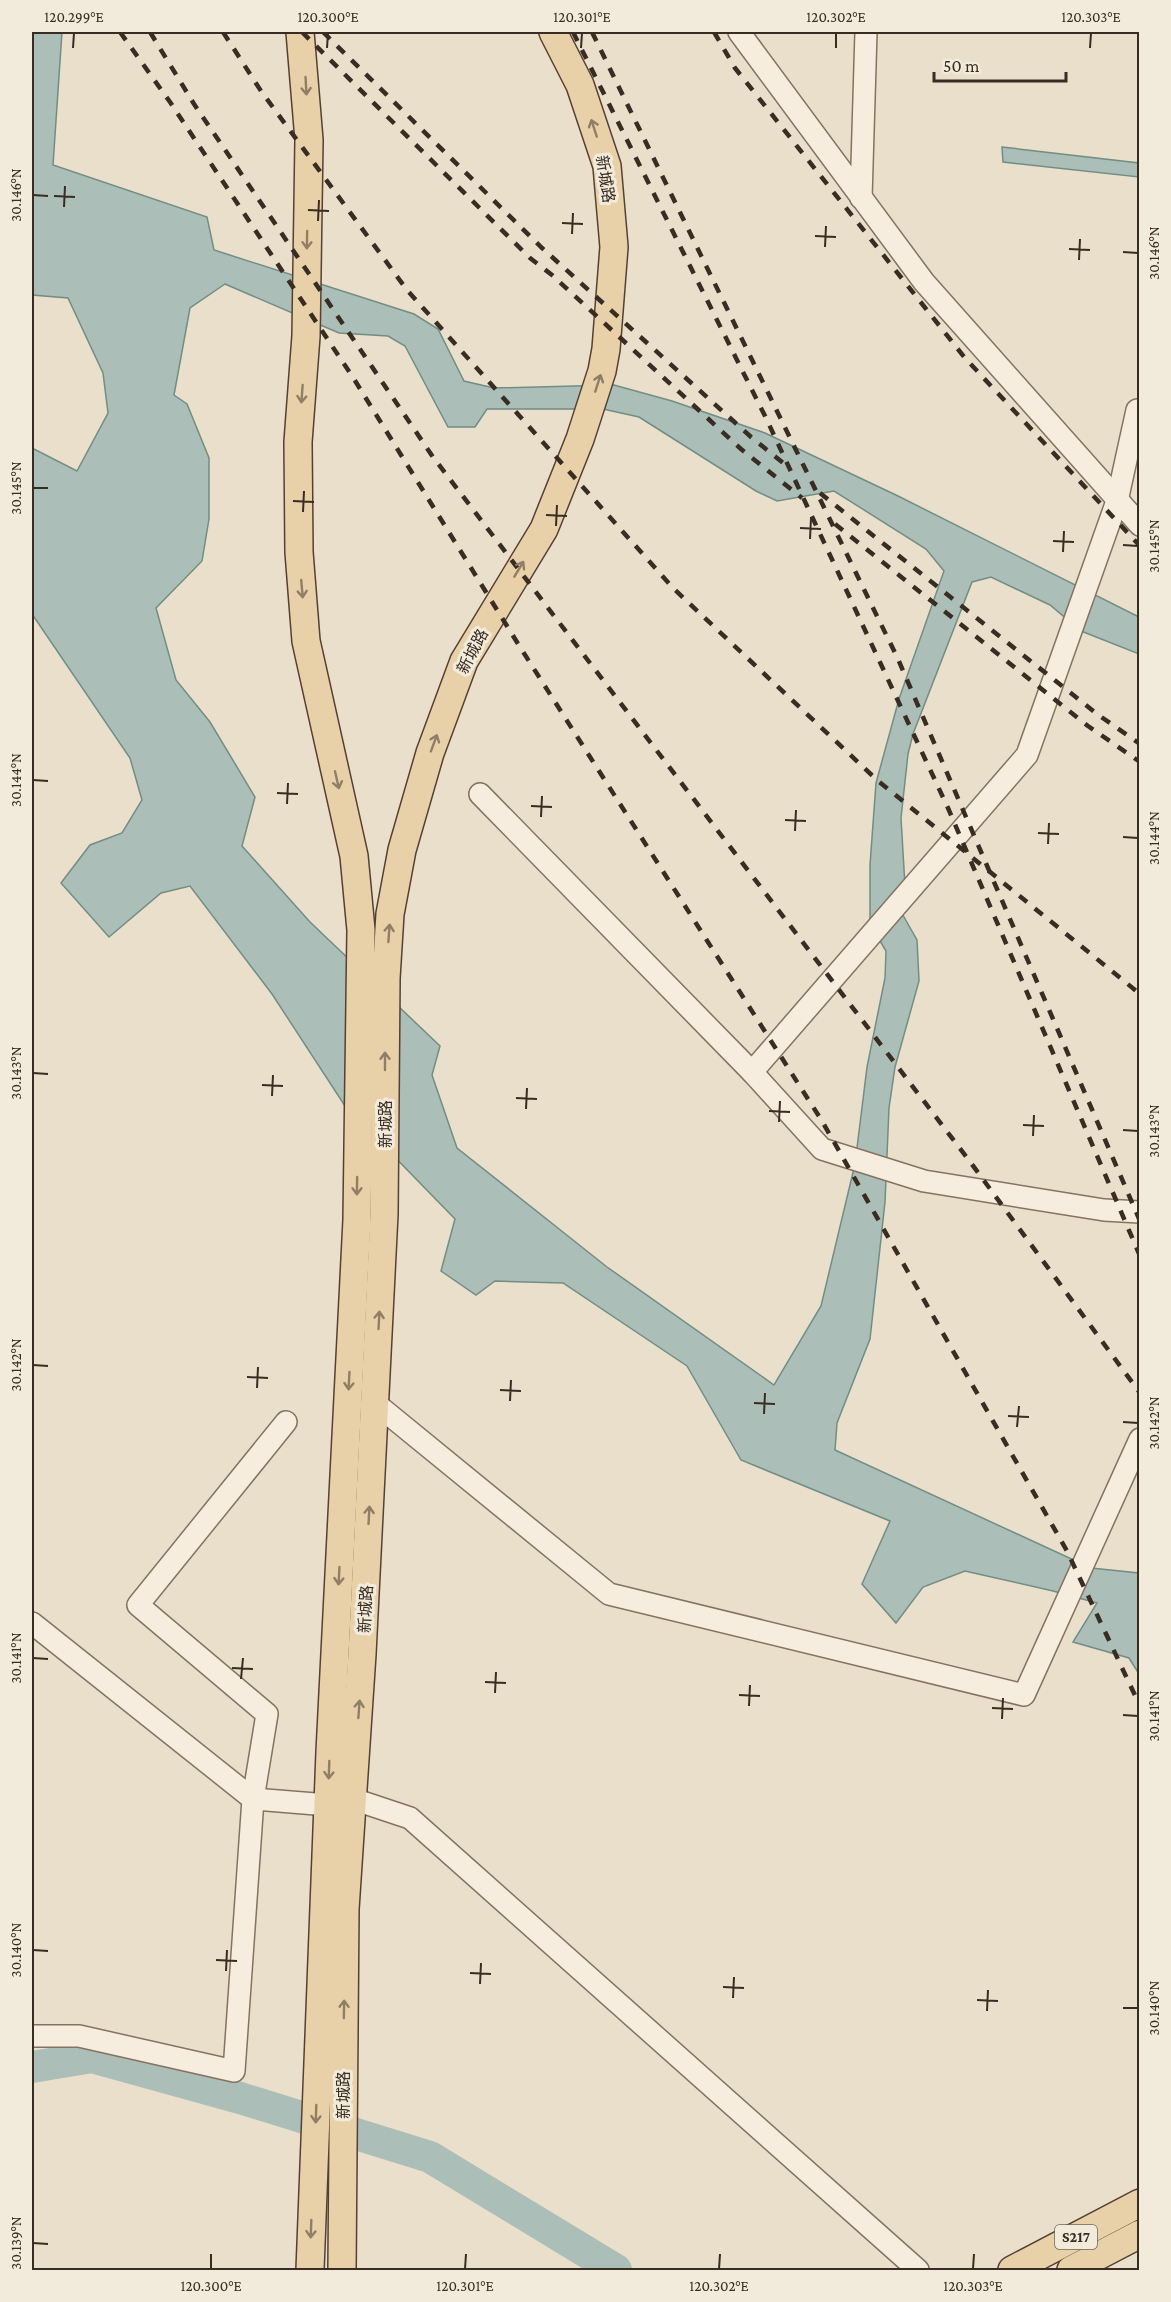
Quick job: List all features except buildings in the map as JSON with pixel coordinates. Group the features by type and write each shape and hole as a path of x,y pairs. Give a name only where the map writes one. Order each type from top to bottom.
{"main road":[{"name":"新城路","path":"300,32 309,140 306,336 298,453 299,552 306,641 354,856 361,930 357,1220 340,1802 345,1909 342,2271"},
{"name":"新城路","path":"310,2271 318,2056 375,1402 384,1226 386,991 390,915 402,850 430,753 464,661 544,529 580,439 606,349 614,247 607,166 580,85 553,32"},
{"name":"S217","path":"1012,2271 1140,2203"},
{"name":"S217","path":"1071,2271 1140,2234"}],"street":[{"path":"739,32 924,282 1140,525"},
{"path":"861,198 866,32"},
{"path":"752,1072 1027,755 1117,501 1137,410"},
{"path":"480,794 752,1072 822,1149 924,1181 1104,1210 1140,1212"},
{"path":"375,1402 609,1594 1024,1695 1140,1439"},
{"path":"32,2036 79,2036 234,2071 253,1799 267,1714 138,1605 286,1422"},
{"path":"33,1629 253,1799 340,1802 410,1818 918,2271"}],"water":[{"path":"32,32 62,32 53,165 207,217 214,250 414,314 438,329 464,381 494,388 614,385 672,401 765,433 898,496 1139,617 1139,654 1081,631 1050,605 991,577 972,582 913,734 908,754 901,818 905,886 900,910 917,940 919,981 895,1067 889,1108 885,1202 870,1339 837,1423 835,1450 1091,1568 1139,1573 1139,1674 1129,1658 1073,1642 1097,1603 965,1571 923,1587 896,1623 862,1584 890,1521 741,1460 687,1366 563,1283 495,1281 476,1295 441,1271 455,1219 345,1106 272,994 190,886 161,893 109,937 61,883 90,845 122,833 142,800 130,758 32,614 32,448 77,471 108,413 103,373 68,298 32,295","holes":["225,284 339,333 388,336 405,346 448,427 475,427 487,409 603,409 639,417 756,491 777,501 834,491 926,549 944,571 899,699 876,783 870,865 870,924 886,951 885,978 867,1067 855,1164 821,1306 774,1385 607,1267 457,1148 432,1075 440,1046 310,922 242,846 255,797 210,722 176,680 156,608 202,561 209,519 209,458 187,404 174,395 190,308"]},
{"path":"1002,147 1139,163 1139,177 1003,162"}],"waterway":[{"path":"32,2067 92,2057 240,2098 430,2157 616,2270"}],"railway":[{"path":"120,32 170,102 354,379 520,647 822,1121 1067,1551 1140,1706"},
{"path":"150,32 194,104 433,457 971,1163 1140,1393"},
{"path":"223,32 261,91 407,290 674,589 877,780 1140,994"},
{"path":"302,32 530,258 552,275 741,449 802,498"},
{"path":"323,32 541,247 751,437 787,466"},
{"path":"573,32 766,418 948,808 1140,1256"},
{"path":"592,32 898,659 1140,1221"},
{"path":"714,32 735,68 965,358 1140,546"},
{"path":"820,493 1097,714 1140,744"},
{"path":"835,524 1088,726 1140,762"}]}
